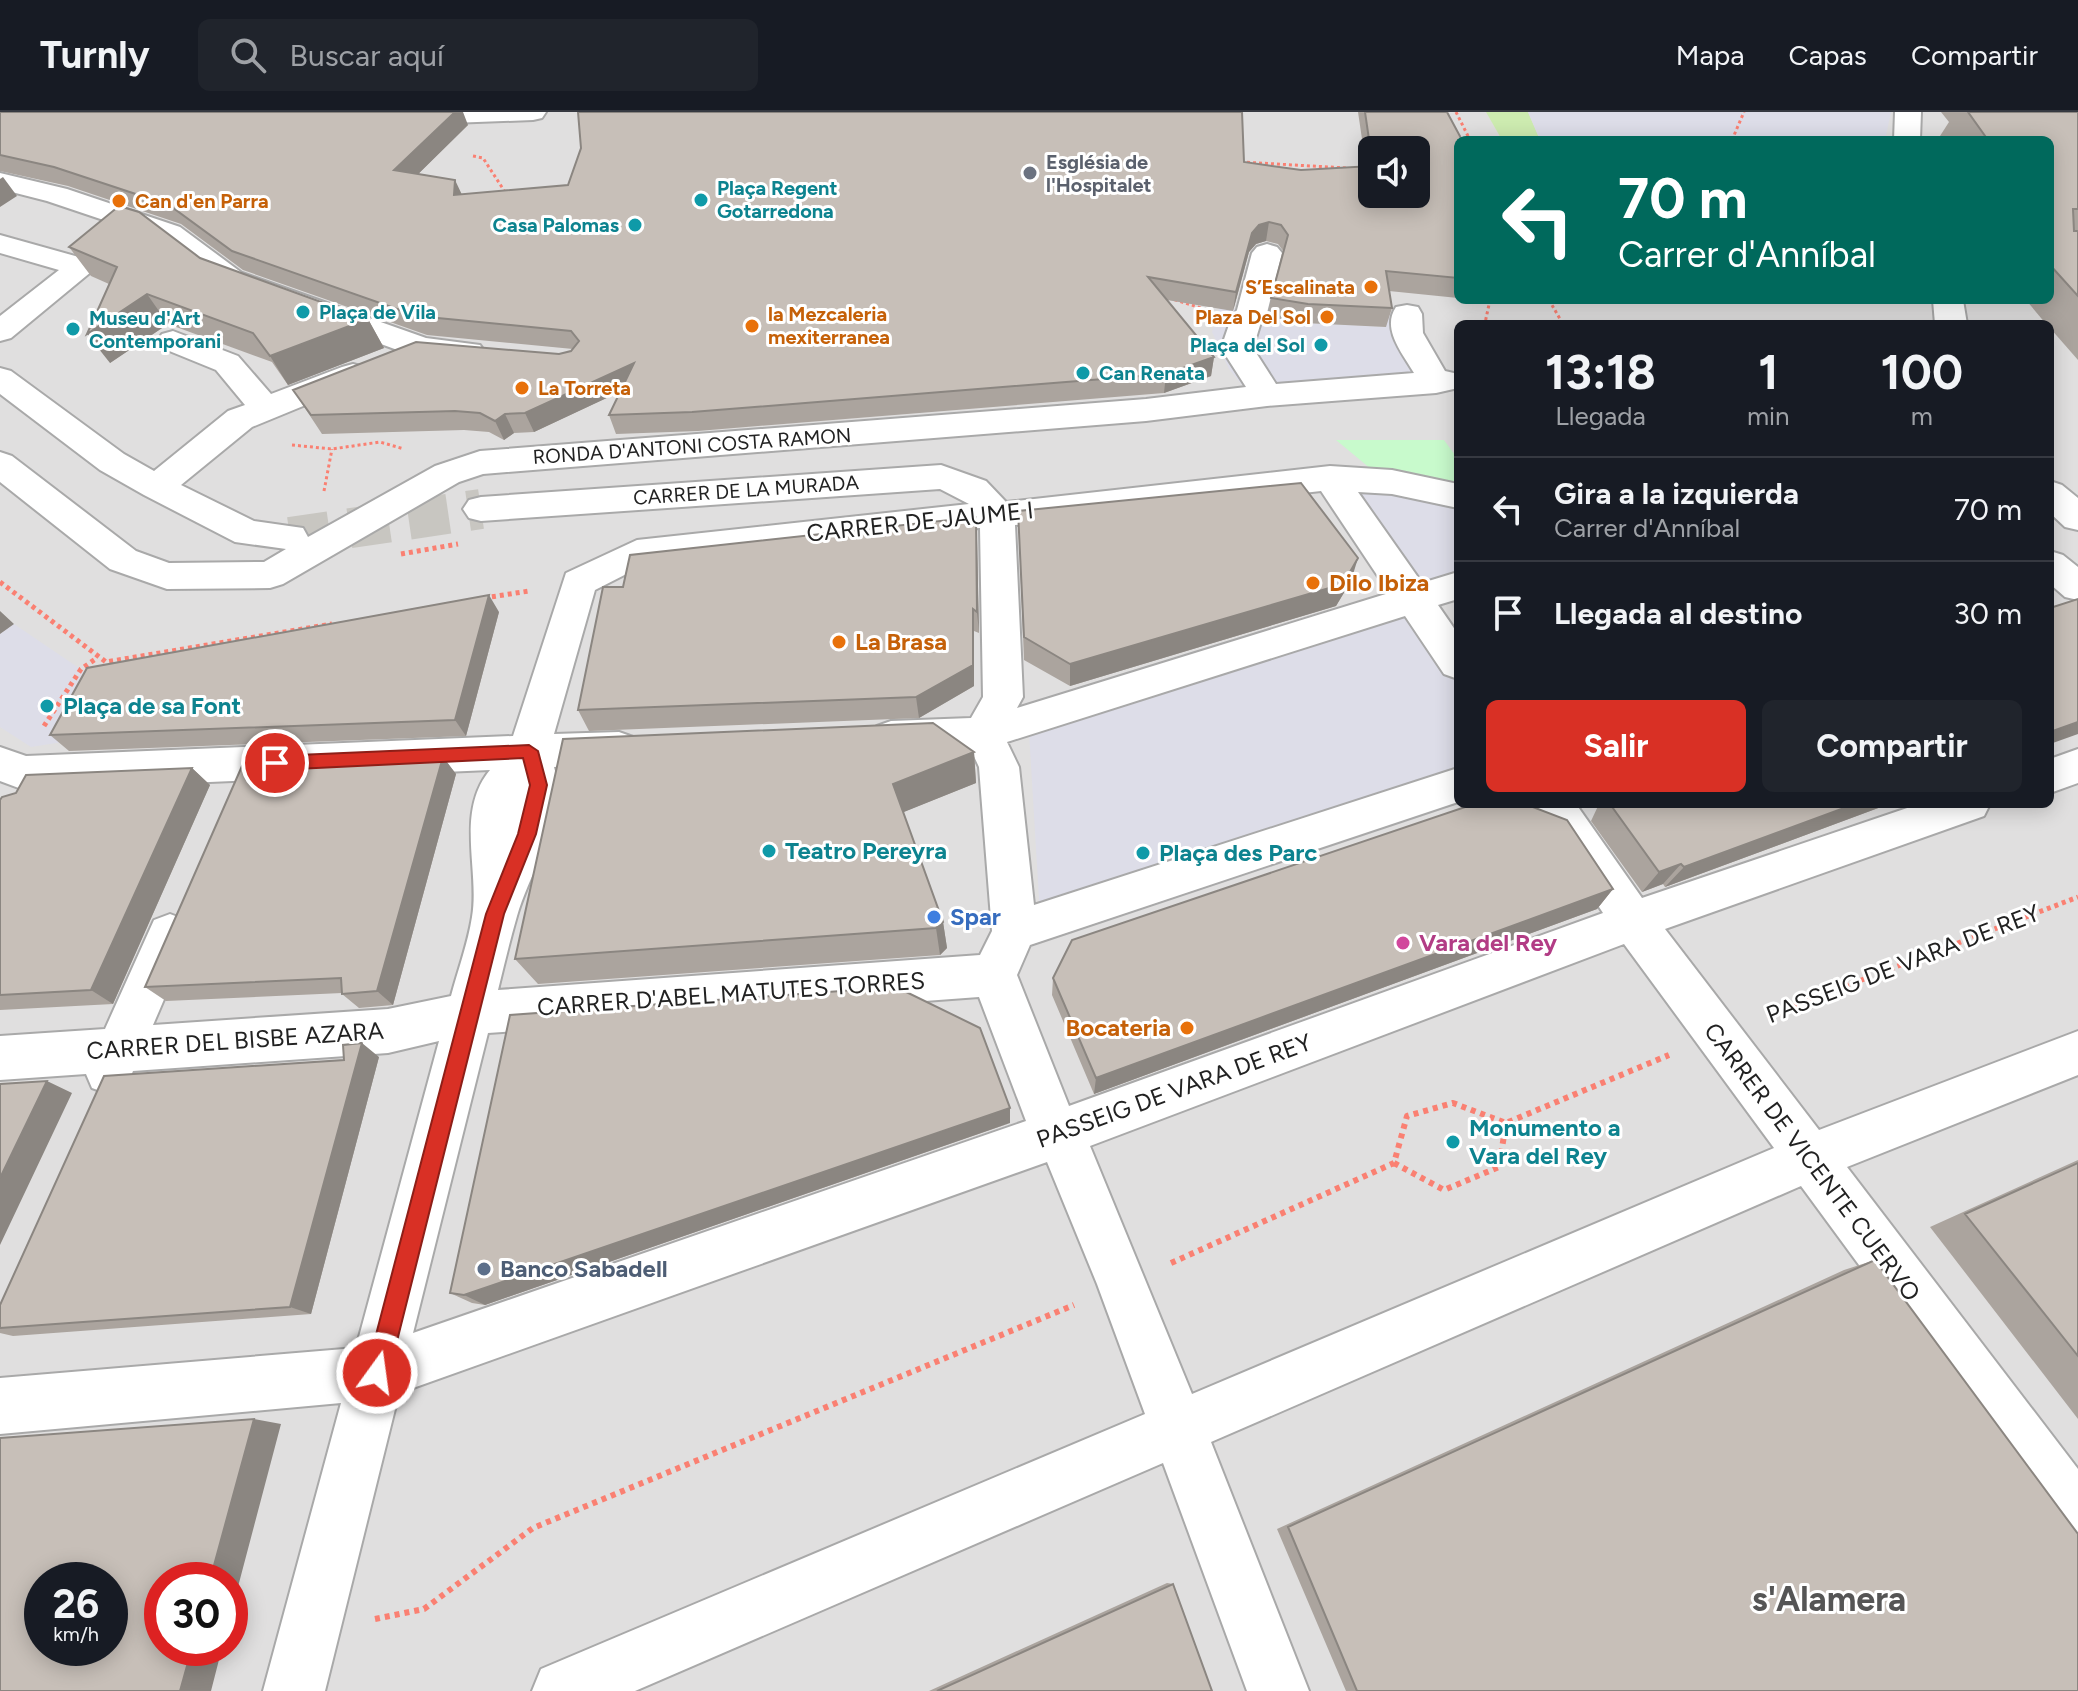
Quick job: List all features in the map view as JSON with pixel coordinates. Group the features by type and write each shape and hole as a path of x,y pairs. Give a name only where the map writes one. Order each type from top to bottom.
{"street":[{"path":"330,112 346,119 533,112"},
{"path":"1907,136 1908,112"},
{"path":"24,181 170,233 231,279 422,348 495,354"},
{"path":"0,244 82,267 0,331"},
{"path":"1267,253 1252,313 1232,315 1237,348 1267,395"},
{"name":"RONDA D'ANTONI COSTA RAMON","path":"0,464 123,560 167,576 270,575 447,474 480,463 1146,410 1267,395 1442,382 1410,326"},
{"path":"173,341 227,363 265,408"},
{"path":"156,487 240,419 422,348"},
{"path":"0,378 112,462 156,487 248,533 290,537"},
{"name":"CARRER DE LA MURADA","path":"481,509 941,477 970,486 986,497 997,515"},
{"path":"1330,478 1454,658"},
{"name":"CARRER DE JAUME I","path":"579,582 637,553 936,518 997,515 1330,478 1392,482 1454,495"},
{"path":"983,734 1003,697 997,515"},
{"path":"294,1691 495,914 527,834 539,785 529,751 579,582"},
{"path":"856,739 983,734 1454,586"},
{"path":"983,734 999,767 1014,931 994,975 1056,1135 1067,1149 1123,1284 1176,1430 1278,1691"},
{"path":"0,810 9,767 243,764 654,747"},
{"path":"224,807 243,764"},
{"path":"2054,775 2078,766"},
{"path":"1014,931 1454,786"},
{"name":"CARRER DE VICENTE CUERVO","path":"1556,808 1633,921 1717,1035 2078,1516"},
{"name":"PASSEIG DE VARA DE REY","path":"0,1406 377,1373 1056,1135 1633,921 1958,808"},
{"path":"93,1108 187,893"},
{"name":"CARRER D'ABEL MATUTES TORRES","path":"469,1013 994,975"},
{"name":"CARRER DEL BISBE AZARA","path":"0,1058 388,1031 469,1013"},
{"path":"563,1691 1809,1158 2078,1053"}],"path":[{"path":"1456,112 1468,136"},
{"path":"1734,136 1744,112"},
{"path":"471,156 483,158 510,199 495,200"},
{"path":"1237,162 1358,168"},
{"path":"1168,297 1179,304 1232,315"},
{"path":"332,449 380,442 405,449"},
{"path":"0,582 106,662 343,622"},
{"path":"469,601 579,582"},
{"path":"9,767 31,747 81,669 97,658"},
{"name":"PASSEIG DE VARA DE REY","path":"1506,1123 1717,1035 2078,897"},
{"path":"1453,1103 1506,1123 1499,1167 1444,1190 1394,1163 1407,1116 1453,1103"},
{"path":"308,1634 424,1609 533,1528 1123,1284 1394,1163"}],"shaded area":[{"path":"0,112 2078,112 2078,1691 0,1691"},
{"path":"1528,112 1891,112 1886,136 1538,136"},
{"name":"Plaça del Sol","path":"1220,306 1304,323 1386,327 1384,313 1407,314 1450,391 1260,407 1229,369 1212,332"},
{"path":"1330,478 1454,495 1454,586 1414,600"},
{"name":"Plaça des Parc","path":"1416,616 1454,671 1454,775 1041,932 1029,732 1366,621"},
{"name":"Plaça de sa Font","path":"14,624 104,685 75,740 31,747 0,727 0,634"}],"green space":[{"path":"1486,112 1528,112 1538,136 1500,136"},
{"path":"1336,440 1444,440 1454,454 1454,481 1371,469"}],"building":[{"path":"0,112 455,112 394,170 455,180 454,195 568,185 581,148 578,112 1242,112 1244,162 1301,170 1358,167 1358,208 1430,208 1430,136 1368,136 1365,112 1447,112 1460,136 1454,136 1454,278 1386,271 1392,308 1308,304 1271,298 1288,235 1281,225 1269,222 1259,225 1252,233 1236,292 1148,277 1214,357 1166,374 692,412 609,415 634,363 525,413 505,414 495,421 480,413 455,411 311,415 293,390 416,342 559,354 571,351 579,341 571,331 417,316 232,251 169,205 54,167 0,155"},
{"path":"1968,112 2078,112 2078,209 2073,209 2074,231 2078,231 2078,296 2054,269 2054,136 1985,136"},
{"path":"119,206 139,212 200,258 368,319 270,356 253,333 147,294 87,334 117,267 69,247"},
{"path":"1301,483 1358,558 1343,584 1070,664 1024,637 1018,511"},
{"path":"976,517 977,612 973,609 973,665 916,697 578,710 603,587 623,587 630,555"},
{"path":"489,595 455,720 50,735 87,668"},
{"path":"2078,599 2078,722 2054,731 2054,607"},
{"name":"Teatro Pereyra","path":"933,723 974,752 893,784 943,922 936,928 515,959 563,739"},
{"path":"443,757 377,991 342,994 341,978 145,987 242,766"},
{"path":"192,768 91,990 0,995 2,797 16,793 26,775"},
{"path":"1462,808 1536,808 1567,820 1613,889 1096,1078 1053,978 1072,940"},
{"path":"1613,808 1844,808 1684,867 1681,864 1659,872"},
{"path":"896,987 980,1028 1010,1108 464,1295 450,1293 510,1015"},
{"path":"362,1043 290,1307 0,1328 0,1305 104,1076 344,1060 343,1045"},
{"path":"47,1081 0,1178 0,1084"},
{"path":"2078,1163 2078,1356 1965,1214"},
{"path":"1875,1260 2078,1534 2078,1691 1357,1691 1288,1527"},
{"path":"254,1419 215,1562 144,1562 144,1666 187,1666 180,1691 0,1691 0,1438"},
{"path":"1173,1584 1212,1691 937,1691"}],"tunnel":[{"path":"290,537 481,509"}],"place":[{"name":"Església de l'Hospitalet","path":"1030,173"},
{"name":"Plaça Regent Gotarredona","path":"701,200"},
{"name":"Can d'en Parra","path":"119,201"},
{"name":"Casa Palomas","path":"635,225"},
{"name":"S’Escalinata","path":"1371,287"},
{"name":"Plaça de Vila","path":"303,312"},
{"name":"Plaza Del Sol","path":"1327,317"},
{"name":"la Mezcaleria mexiterranea","path":"752,326"},
{"name":"Museu d'Art Contemporani","path":"73,329"},
{"name":"Plaça del Sol","path":"1321,345"},
{"name":"Can Renata","path":"1083,373"},
{"name":"La Torreta","path":"522,388"},
{"name":"Dilo Ibiza","path":"1313,583"},
{"name":"La Brasa","path":"839,642"},
{"name":"Plaça de sa Font","path":"47,706"},
{"name":"Teatro Pereyra","path":"769,851"},
{"name":"Plaça des Parc","path":"1143,853"},
{"name":"Spar","path":"934,917"},
{"name":"Vara del Rey","path":"1403,943"},
{"name":"Bocateria","path":"1187,1028"},
{"name":"Monumento a Vara del Rey","path":"1453,1142"},
{"name":"Banco Sabadell","path":"484,1269"}],"district":[{"name":"s'Alamera","path":"1829,1599"}],"route":[{"path":"275,763 529,751 539,785 527,834 495,914 377,1373"}]}
